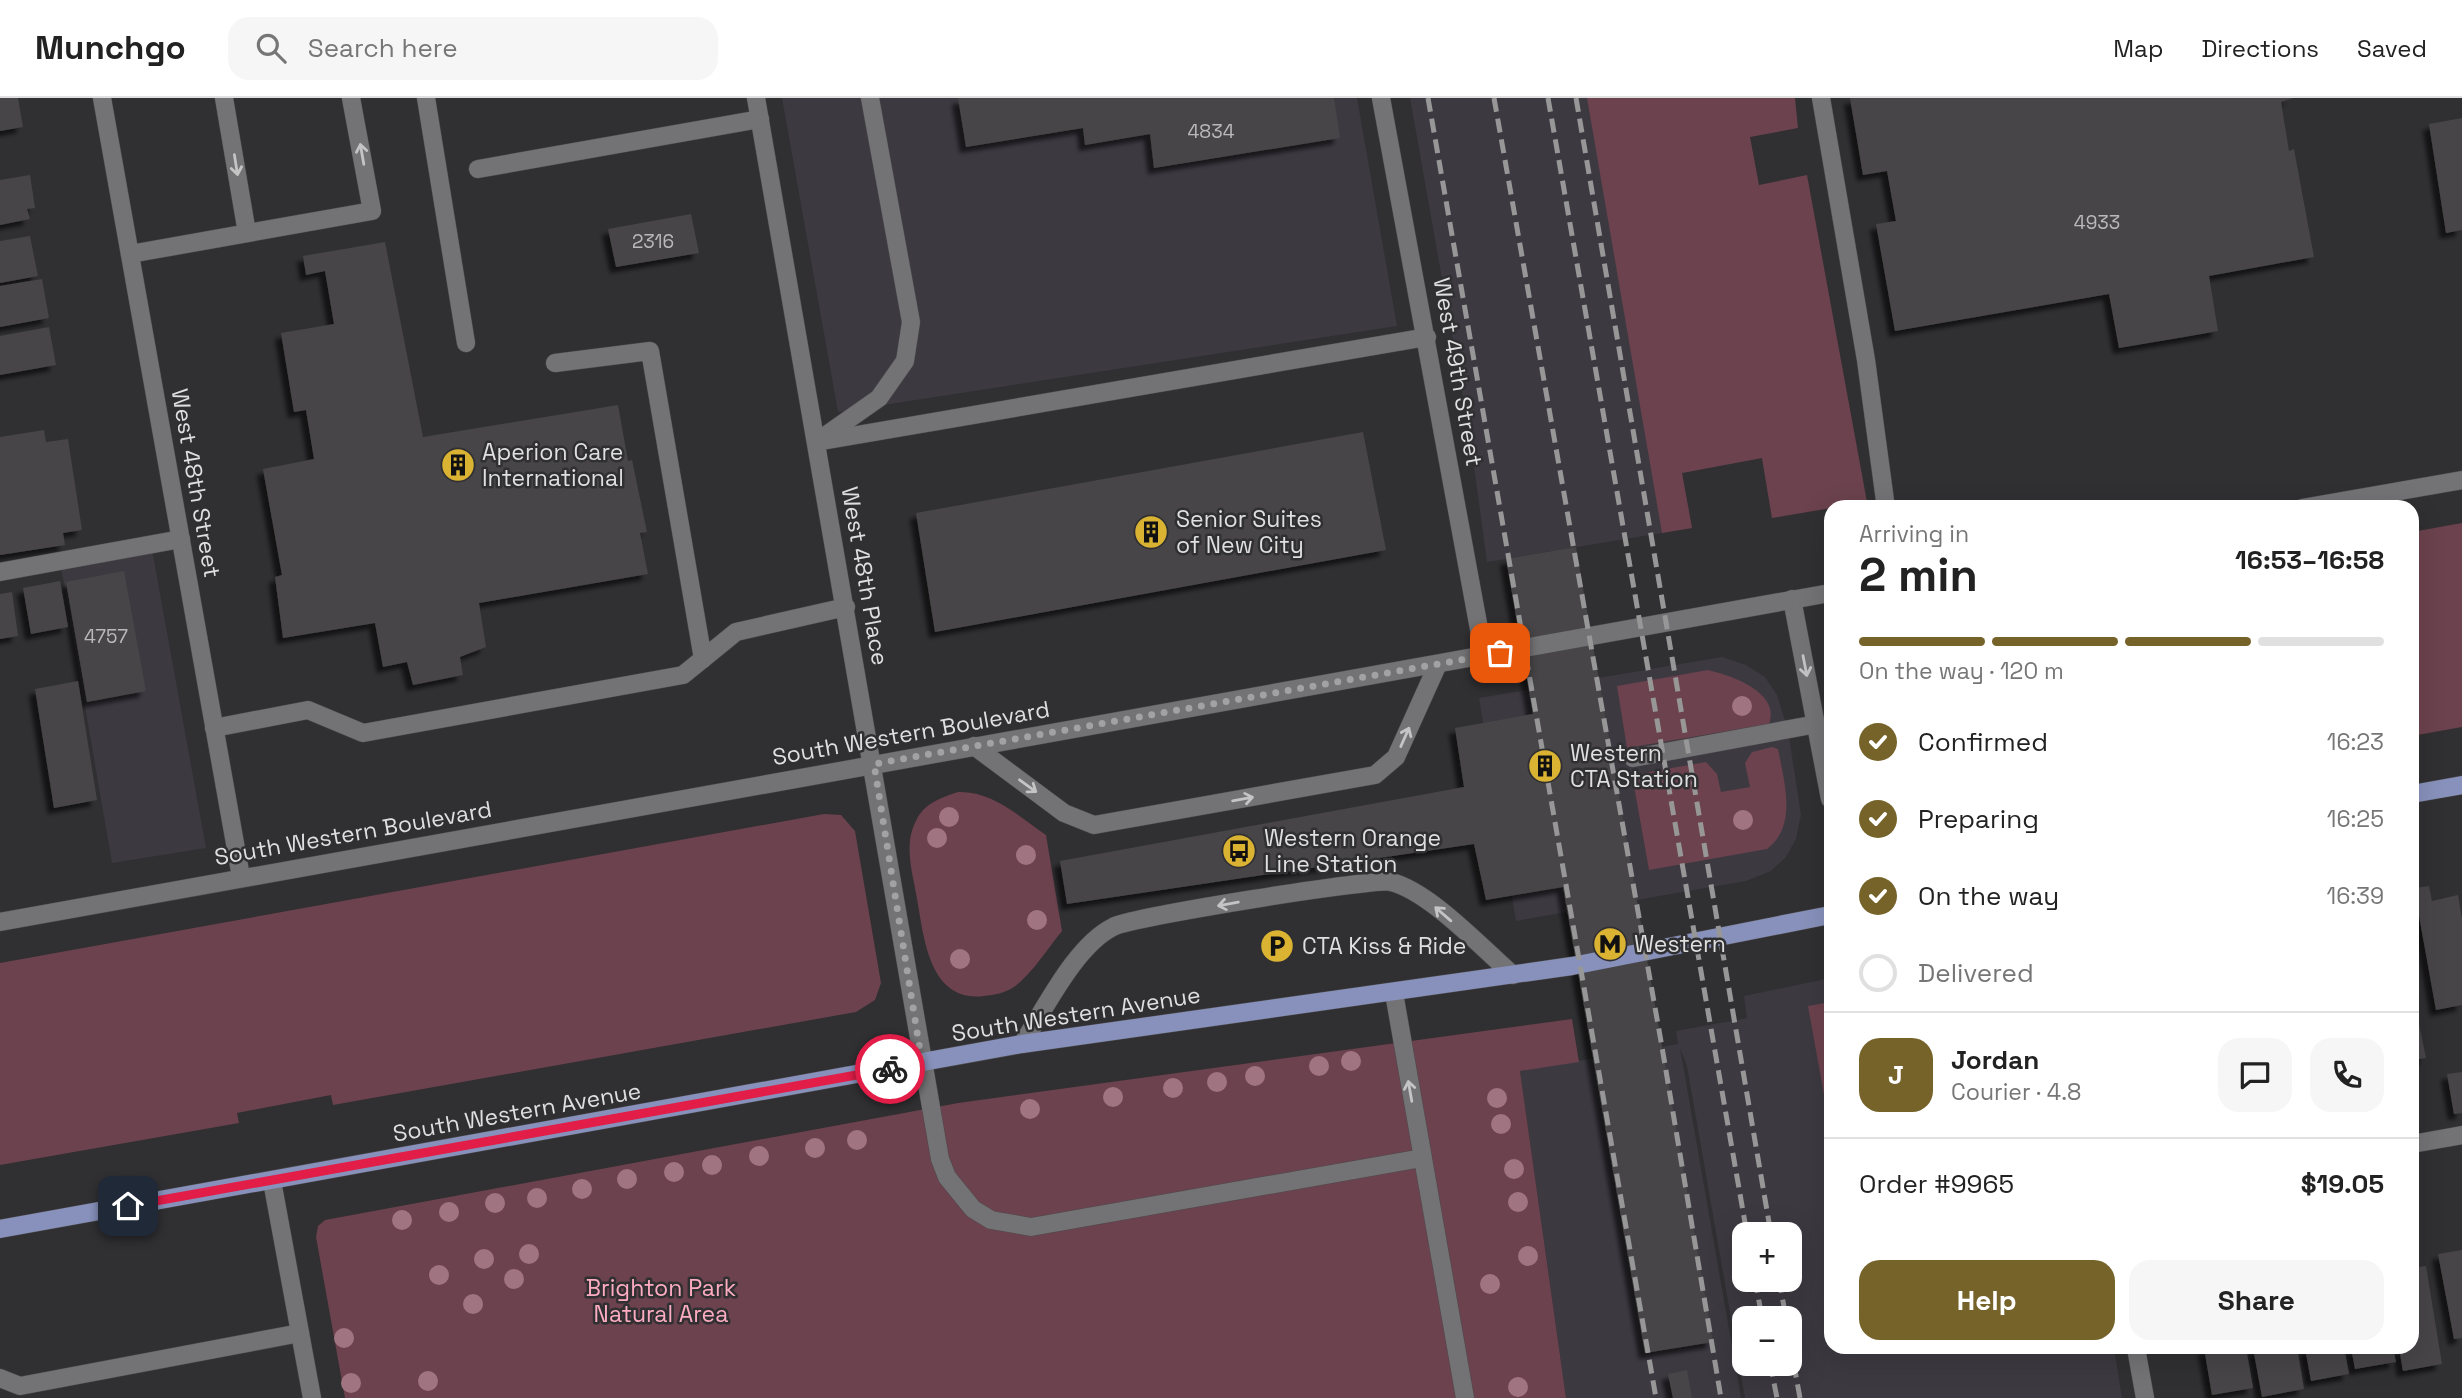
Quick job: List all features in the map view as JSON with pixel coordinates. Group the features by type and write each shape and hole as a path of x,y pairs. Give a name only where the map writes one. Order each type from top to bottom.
{"main road":[{"path":"2419,793 2462,785"},
{"name":"South Western Avenue","path":"0,1230 1022,1044 1513,975 1824,916"}],"street":[{"name":"West 48th Street","path":"102,98 241,877"},
{"path":"225,98 247,233"},
{"path":"130,254 372,211 351,98"},
{"path":"426,98 466,343"},
{"name":"West 48th Place","path":"756,98 874,764 922,1063 940,1158 947,1177 973,1209 990,1220 1031,1227 1422,1158"},
{"path":"816,442 879,398 905,361 911,322 870,98"},
{"name":"West 49th Street","path":"1381,98 1484,656"},
{"path":"1821,98 1867,360 1884,500"},
{"path":"478,169 760,119"},
{"path":"816,442 1427,337"},
{"path":"555,363 650,351 703,659"},
{"path":"2348,500 2462,480"},
{"path":"0,572 181,538"},
{"name":"South Western Boulevard","path":"0,922 974,746 1437,666 1824,594"},
{"path":"1793,599 1824,767"},
{"path":"214,728 308,710 363,733 683,675 736,632 846,607"},
{"path":"974,746 1064,813 1094,825 1107,823 1375,775 1396,757 1437,666"},
{"path":"1633,758 1816,724"},
{"path":"1022,1044 1076,961 1113,926 1263,898 1389,881 1419,893 1513,975"},
{"path":"1394,993 1465,1398"},
{"path":"2419,1143 2462,1135"},
{"path":"272,1181 312,1398"},
{"path":"0,1378 20,1386 300,1333"},
{"path":"2137,1354 2145,1398"}],"shaded area":[{"path":"782,98 1357,98 1397,326 838,412"},
{"path":"1410,98 1743,98 1772,518 1762,458 1682,473 1692,528 1487,562 1470,437"},
{"path":"151,544 206,848 112,863 60,561"},
{"path":"1722,657 1746,665 1765,677 1777,695 1788,730 1801,815 1796,839 1786,857 1771,871 1746,881 1516,921 1479,698"},
{"path":"1824,979 1824,1354 2115,1354 2122,1398 1745,1398 1741,1376 1802,1376 1802,1306 1732,1306 1732,1324 1687,1066 1680,1048 1732,1346 1732,1376 1737,1376 1741,1398 1566,1398 1520,1071 1678,1044 1676,1031 1747,1018 1744,996"}],"green space":[{"path":"1587,98 1795,98 1798,128 1750,137 1759,185 1807,175 1867,500 1824,500 1824,509 1772,518 1762,458 1682,473 1692,528 1662,533"},
{"path":"2462,523 2462,727 2419,735 2419,531"},
{"path":"1708,670 1740,681 1761,694 1771,713 1769,724 1627,748 1617,686"},
{"path":"1772,747 1778,749 1785,789 1786,816 1777,839 1767,849 1649,870 1632,775 1706,762 1717,774 1721,792 1750,787 1745,763 1752,752"},
{"path":"958,792 994,800 1046,835 1062,931 1021,982 1007,991 992,995 966,995 951,989 940,978 927,948 911,870 910,840 919,815 934,802"},
{"path":"824,814 841,815 855,831 881,983 875,1000 856,1012 333,1105 331,1095 237,1113 239,1123 0,1165 0,963"},
{"path":"1824,1003 1824,1095 1808,1006"},
{"name":"Brighton Park Natural Area","path":"1572,1019 1579,1062 1520,1071 1566,1398 345,1398 316,1237 318,1226 325,1220 958,1103"}],"building":[{"path":"0,98 18,98 23,127 0,131"},
{"path":"958,98 1334,98 1340,138 1154,168 1150,134 1085,145 1083,128 966,147"},
{"path":"1850,98 2293,98 2281,102 2289,151 2294,149 2314,257 2209,276 2218,331 2190,336 2119,348 2109,294 1895,331 1876,224 1896,221 1887,171 1863,175"},
{"path":"2462,118 2462,230 2446,233 2429,124"},
{"path":"30,175 35,208 27,209 30,219 0,225 0,180"},
{"path":"691,214 699,253 616,267 608,229"},
{"path":"30,236 38,276 0,283 0,241"},
{"name":"Aperion Care International","path":"385,242 423,437 618,405 628,461 632,460 647,532 640,533 648,574 479,603 486,647 460,657 463,675 413,685 407,662 383,667 375,623 283,638 275,577 282,575 263,469 314,459 306,410 294,412 281,333 334,324 325,271 306,275 303,256"},
{"path":"42,279 49,318 0,327 0,286"},
{"path":"49,327 56,365 0,375 0,336"},
{"path":"44,430 46,442 68,439 82,530 63,533 65,545 0,555 0,437"},
{"name":"Senior Suites of New City","path":"1363,432 1386,550 935,632 916,513"},
{"path":"1576,547 1713,1342 1645,1353 1563,887 1486,900 1474,844 1067,904 1060,861 1464,787 1455,728 1533,714 1506,559"},
{"path":"124,571 146,691 87,702 66,582"},
{"path":"60,581 68,627 31,634 23,588"},
{"path":"12,592 18,636 0,639 0,594"},
{"path":"78,681 97,800 54,808 35,689"},
{"path":"2429,886 2432,901 2458,895 2462,919 2462,1005 2436,1010 2419,916 2419,887"},
{"path":"2419,1024 2426,1058 2419,1059"},
{"path":"2462,1072 2462,1113 2454,1114 2447,1074"},
{"path":"2462,1250 2462,1338 2454,1339 2438,1254"},
{"path":"2426,1266 2442,1364 2403,1371 2400,1354 2419,1354 2419,1267"},
{"path":"2205,1354 2247,1354 2253,1388 2212,1395"},
{"path":"2254,1354 2298,1354 2304,1389 2262,1397"},
{"path":"2306,1354 2345,1354 2349,1374 2311,1381"},
{"path":"2352,1354 2394,1354 2396,1362 2355,1369"},
{"path":"1687,1370 1692,1398 1673,1398 1668,1374"}],"railway":[{"path":"1428,98 1656,1398"},
{"path":"1494,98 1662,1047 1721,1398"},
{"path":"1548,98 1745,1222"},
{"path":"1576,98 1769,1222"},
{"path":"1757,1292 1760,1306"},
{"path":"1781,1292 1784,1306"},
{"path":"1773,1376 1777,1398"},
{"path":"1796,1376 1800,1398"}],"way so far":[{"path":"890,1069 922,1063 874,764 1500,653"}],"place":[{"name":"Aperion Care International","path":"458,465"},
{"name":"Senior Suites of New City","path":"1151,532"},
{"name":"Western CTA Station","path":"1545,766"},
{"name":"Western Orange Line Station","path":"1239,851"},
{"name":"Western","path":"1610,944"},
{"name":"CTA Kiss & Ride","path":"1277,946"}],"route":[{"path":"128,1206 890,1069"}]}
